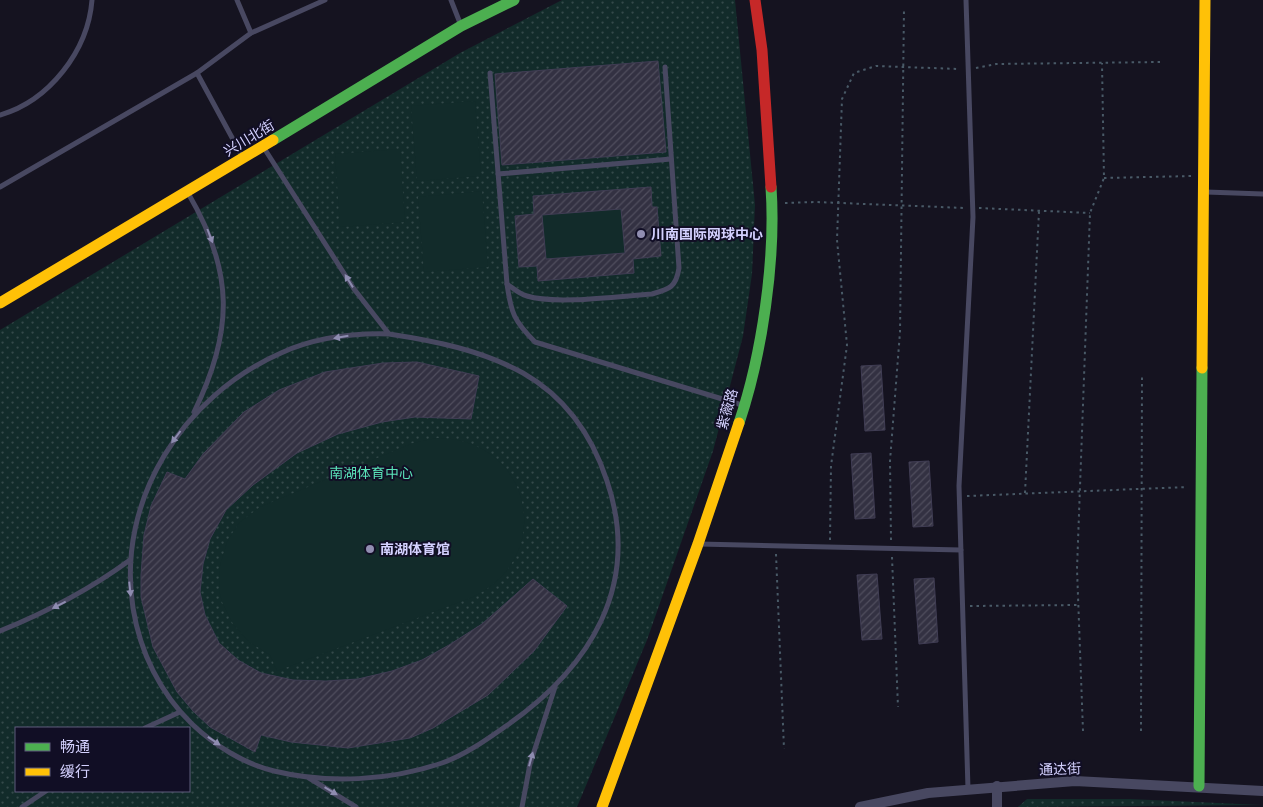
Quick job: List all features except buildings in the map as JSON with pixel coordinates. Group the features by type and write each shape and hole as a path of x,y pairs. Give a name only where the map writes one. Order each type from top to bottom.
{"street":[{"name":"兴川北街","path":"0,303 264,147 461,26 514,0"},
{"name":"紫薇路","path":"602,807 698,544 745,406 760,334 770,262 772,204 762,50 755,0"},
{"path":"1199,786 1204,0"},
{"name":"通达街","path":"860,807 928,793 997,786 1075,782 1263,790"},
{"path":"996,807 997,786"}],"lane":[{"path":"0,116 36,99 60,76 80,44 91,11 92,0"},
{"path":"237,0 250,33"},
{"path":"0,187 197,73 250,33 324,0"},
{"path":"451,0 461,26"},
{"path":"966,0 972,208 960,496 968,789"},
{"path":"507,284 517,292 528,297 550,300 652,294 668,290 677,280 679,268 666,67"},
{"path":"197,73 244,158"},
{"path":"490,73 507,284 511,312 518,325 535,342 745,406"},
{"path":"264,147 354,289 389,334"},
{"path":"498,174 672,159"},
{"path":"188,192 204,220 214,245 224,285 221,333 216,363 192,416"},
{"path":"1203,192 1263,194"},
{"path":"363,333 389,334 465,349 525,374 571,412 588,436 601,462 610,490 617,556 612,593 602,623 578,660 556,685 536,704 489,738 444,762 376,777 306,776 274,771 251,764 202,733 180,712 165,693 141,644 130,591 130,560 133,537 153,473 170,445 192,416 231,383 259,363 285,351 340,336 363,333"},
{"path":"698,544 961,550"},
{"path":"0,631 59,606 130,560"},
{"path":"522,807 530,764 556,685"},
{"path":"147,727 180,712"},
{"path":"306,776 356,807"},
{"path":"22,807 44,792"}],"path":[{"path":"898,707 891,549 890,461 900,332 904,8"},
{"path":"830,548 832,466 847,345 837,240 842,99 854,73 876,66 968,69 996,64 1160,62"},
{"path":"1083,730 1077,569 1090,213 1104,178 1102,63"},
{"path":"1104,178 1203,175"},
{"path":"772,204 816,202 1090,213"},
{"path":"1025,493 1039,211"},
{"path":"1140,731 1142,375"},
{"path":"960,496 1201,486"},
{"path":"776,546 784,748"},
{"path":"963,606 1078,605"}],"green space":[{"name":"南湖体育中心","path":"562,0 735,0 755,205 752,274 743,336 713,451 647,640 577,807 0,807 0,330 460,53"},
{"path":"475,101 481,176 417,181 411,106"},
{"path":"400,149 405,222 340,227 335,154"},
{"path":"482,191 488,267 424,272 418,197"},
{"path":"621,209 625,253 546,259 542,215"},
{"path":"437,438 469,443 494,457 512,477 522,502 524,529 516,555 500,578 473,597 277,671 270,655 249,642 233,624 222,602 219,590 220,566 227,542 233,532 240,522 260,507 413,443"},
{"path":"1027,799 1130,799 1261,805 1018,807"}],"traffic: fast":[{"path":"273,140 461,26 514,0"},
{"path":"739,423 754,368 766,306 771,245 771,187"},
{"path":"1199,786 1202,368"}],"traffic: slow":[{"path":"1202,368 1205,0"},
{"path":"0,303 273,140"},
{"path":"602,807 698,544 739,423"}],"traffic: jam":[{"path":"755,0 762,50 771,187"}],"place":[{"name":"川南国际网球中心","path":"641,234"},
{"name":"南湖体育馆","path":"370,549"}]}
